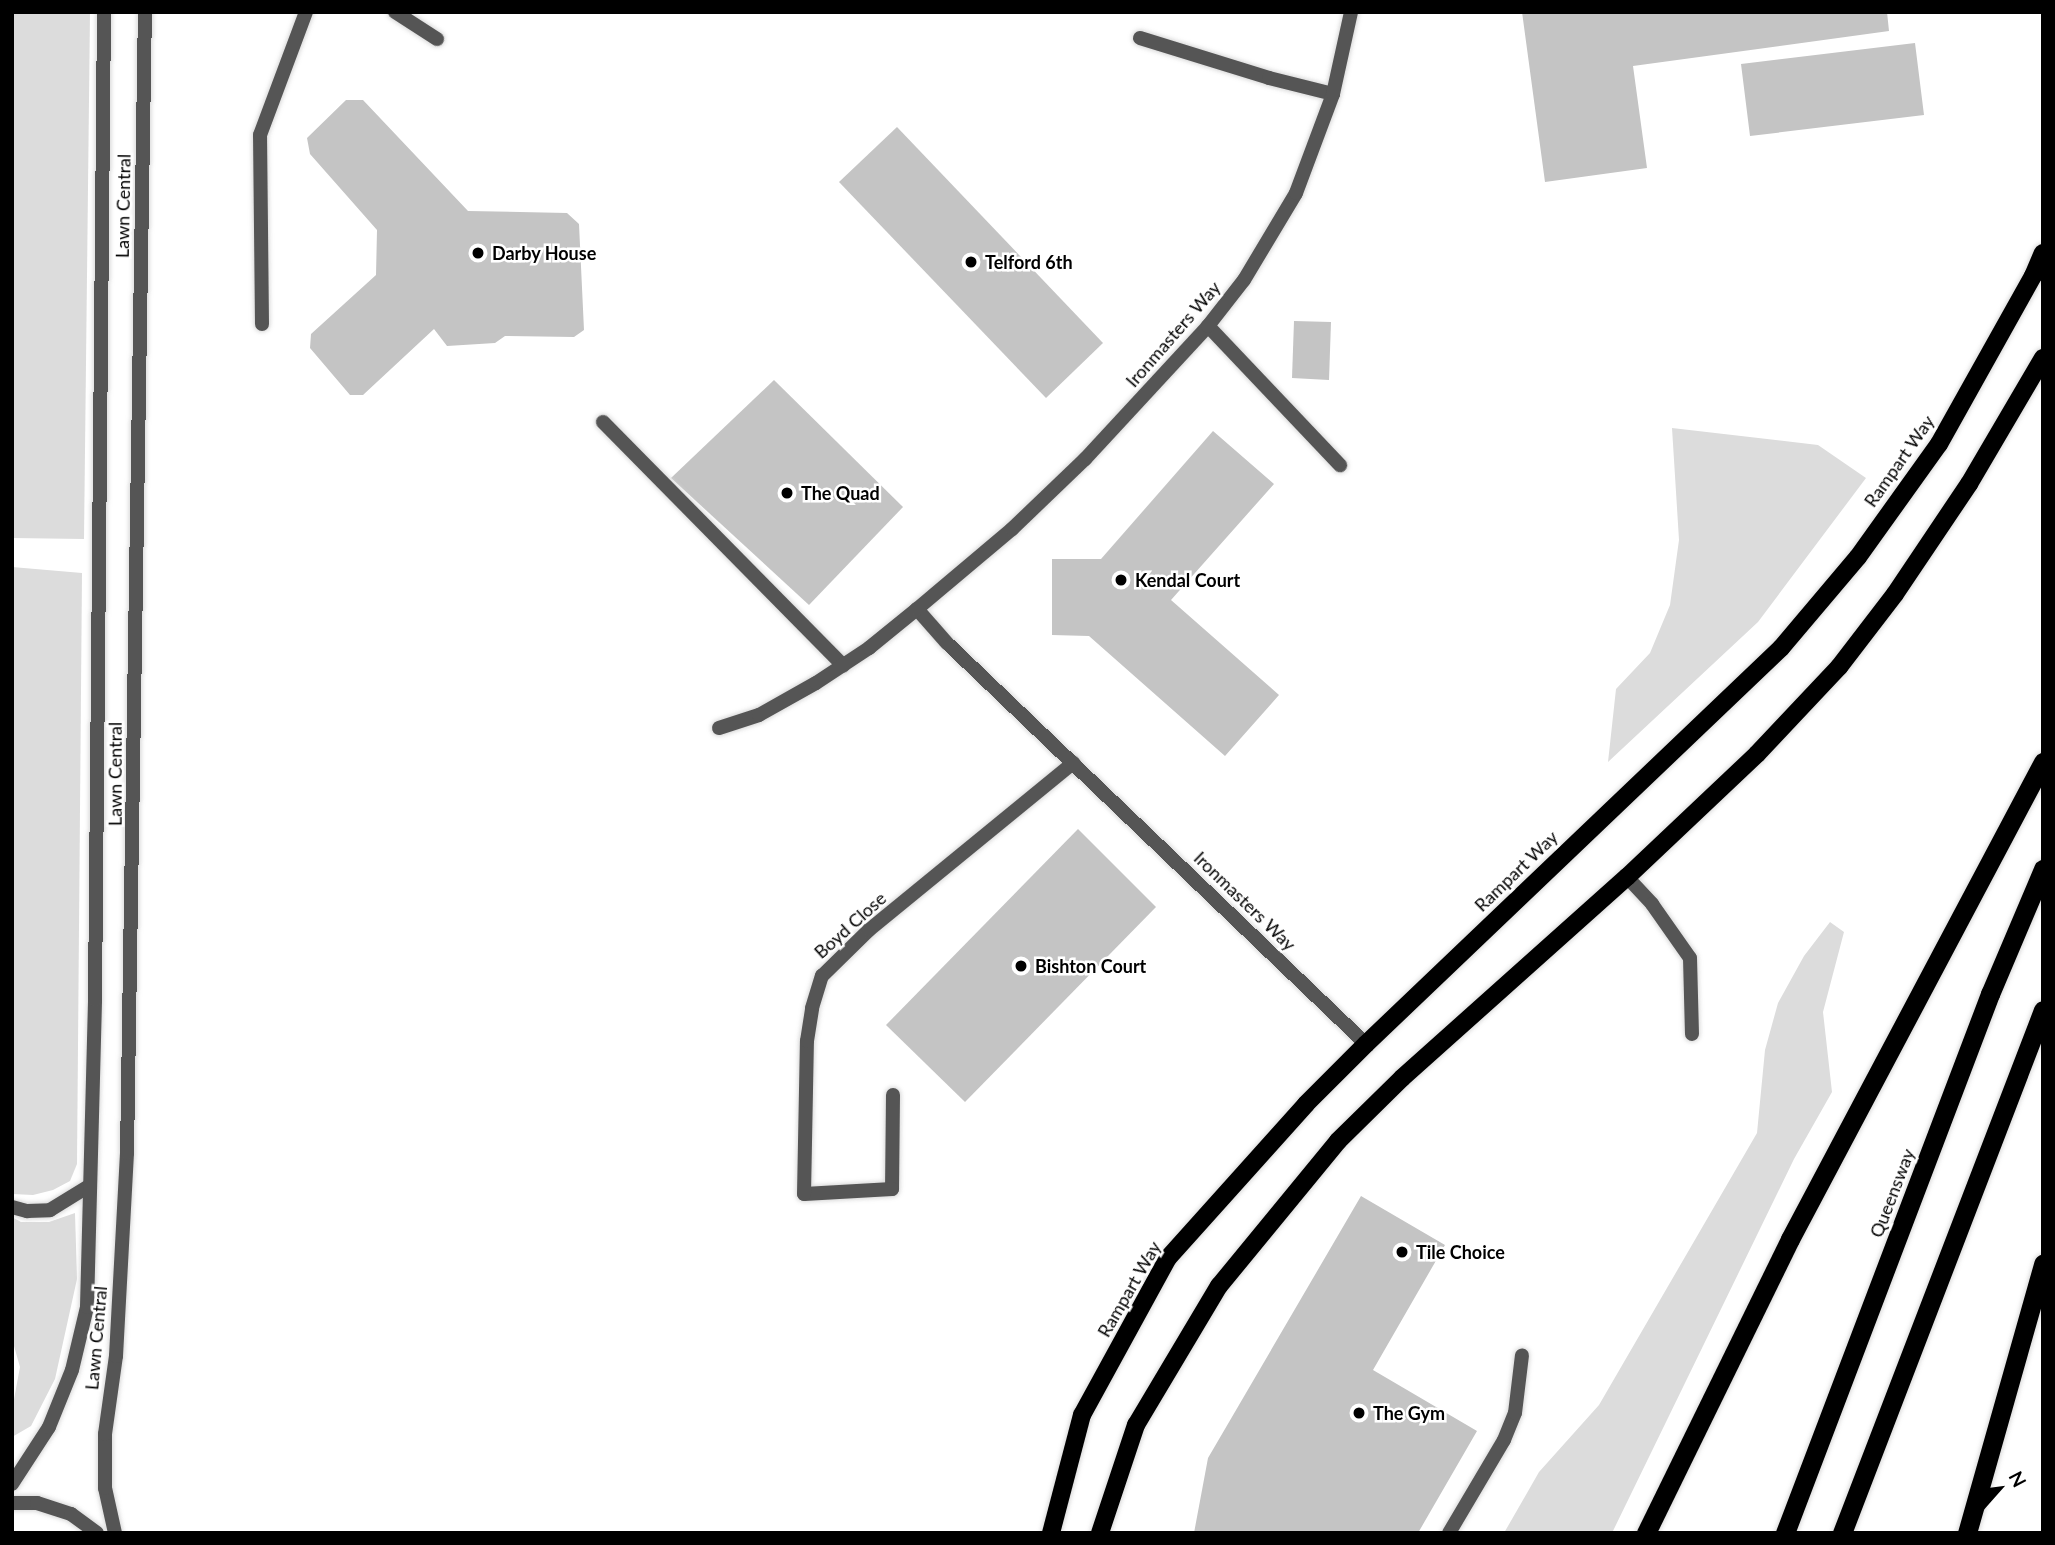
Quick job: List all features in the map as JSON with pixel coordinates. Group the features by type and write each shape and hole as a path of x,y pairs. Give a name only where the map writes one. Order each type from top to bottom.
{"highway":[{"path":"1646,1533 1790,1239 2043,762"},
{"name":"Queensway","path":"1786,1533 1990,994 2043,869"},
{"path":"1842,1533 2043,1010"},
{"path":"1967,1533 2043,1264"}],"main road":[{"name":"Rampart Way","path":"1051,1533 1082,1415 1168,1258 1306,1104 1366,1044 1781,648 1858,557 1939,444 2033,276 2043,253"},
{"path":"1100,1533 1136,1425 1219,1286 1338,1141 1402,1078 1627,877 1757,754 1839,667 1895,594 1969,484 2043,358"}],"street":[{"name":"Lawn Central","path":"12,1484 49,1427 72,1370 87,1307 95,1000 104,12"},
{"name":"Lawn Central","path":"115,1533 105,1488 105,1434 116,1356 127,1153 145,12"},
{"path":"262,324 260,135 306,12"},
{"path":"395,12 437,39"},
{"name":"Ironmasters Way","path":"719,728 759,715 843,665 916,609 1012,529 1085,459 1208,326 1244,280 1296,193 1333,94 1351,12"},
{"path":"1140,38 1269,78 1333,94"},
{"path":"1208,326 1340,465"},
{"path":"603,422 843,665"},
{"name":"Ironmasters Way","path":"916,609 1366,1044"},
{"name":"Boyd Close","path":"893,1095 892,1189 804,1194 807,1041 812,1008 822,976 869,930 1073,763"},
{"path":"1627,877 1652,904 1690,958 1692,1034"},
{"path":"12,1207 27,1211 50,1209 89,1186"},
{"path":"1449,1533 1504,1440 1515,1413 1522,1355"},
{"path":"12,1503 37,1503 71,1514 97,1533"}],"shaded area":[{"path":"12,12 90,12 84,539 12,538"},
{"path":"1672,428 1818,445 1866,478 1758,622 1608,762 1616,689 1650,653 1670,605 1679,540"},
{"path":"12,567 82,573 77,1164 70,1181 53,1190 33,1195 12,1194"},
{"path":"1830,922 1844,932 1823,1012 1832,1092 1794,1159 1612,1533 1504,1533 1539,1472 1599,1405 1757,1133 1765,1050 1778,1003 1804,956"},
{"path":"75,1213 77,1279 55,1379 31,1426 12,1437 12,1410 20,1367 12,1339 12,1217 21,1222 49,1222"}],"building":[{"path":"1522,12 1887,12 1889,31 1633,66 1647,168 1545,182"},
{"path":"1915,43 1924,115 1750,136 1741,64"},
{"name":"Darby House","path":"346,100 363,100 468,211 567,213 579,224 584,330 574,337 505,336 495,343 447,346 434,329 363,395 350,395 310,348 311,334 376,275 377,230 310,154 307,138"},
{"name":"Telford 6th","path":"897,127 1103,343 1046,398 839,182"},
{"path":"1294,321 1331,322 1329,380 1292,378"},
{"name":"The Quad","path":"774,380 903,507 809,605 671,478"},
{"name":"Kendal Court","path":"1213,431 1274,484 1171,600 1279,695 1225,756 1089,636 1052,635 1052,559 1101,559"},
{"name":"Bishton Court","path":"1078,829 1156,907 965,1102 886,1025"},
{"path":"1361,1196 1445,1245 1373,1370 1477,1431 1418,1533 1194,1533 1208,1458"}],"place":[{"name":"Darby House","path":"478,253"},
{"name":"Telford 6th","path":"971,262"},
{"name":"The Quad","path":"787,493"},
{"name":"Kendal Court","path":"1121,580"},
{"name":"Bishton Court","path":"1021,966"},
{"name":"Tile Choice","path":"1402,1252"},
{"name":"The Gym","path":"1359,1413"}]}
